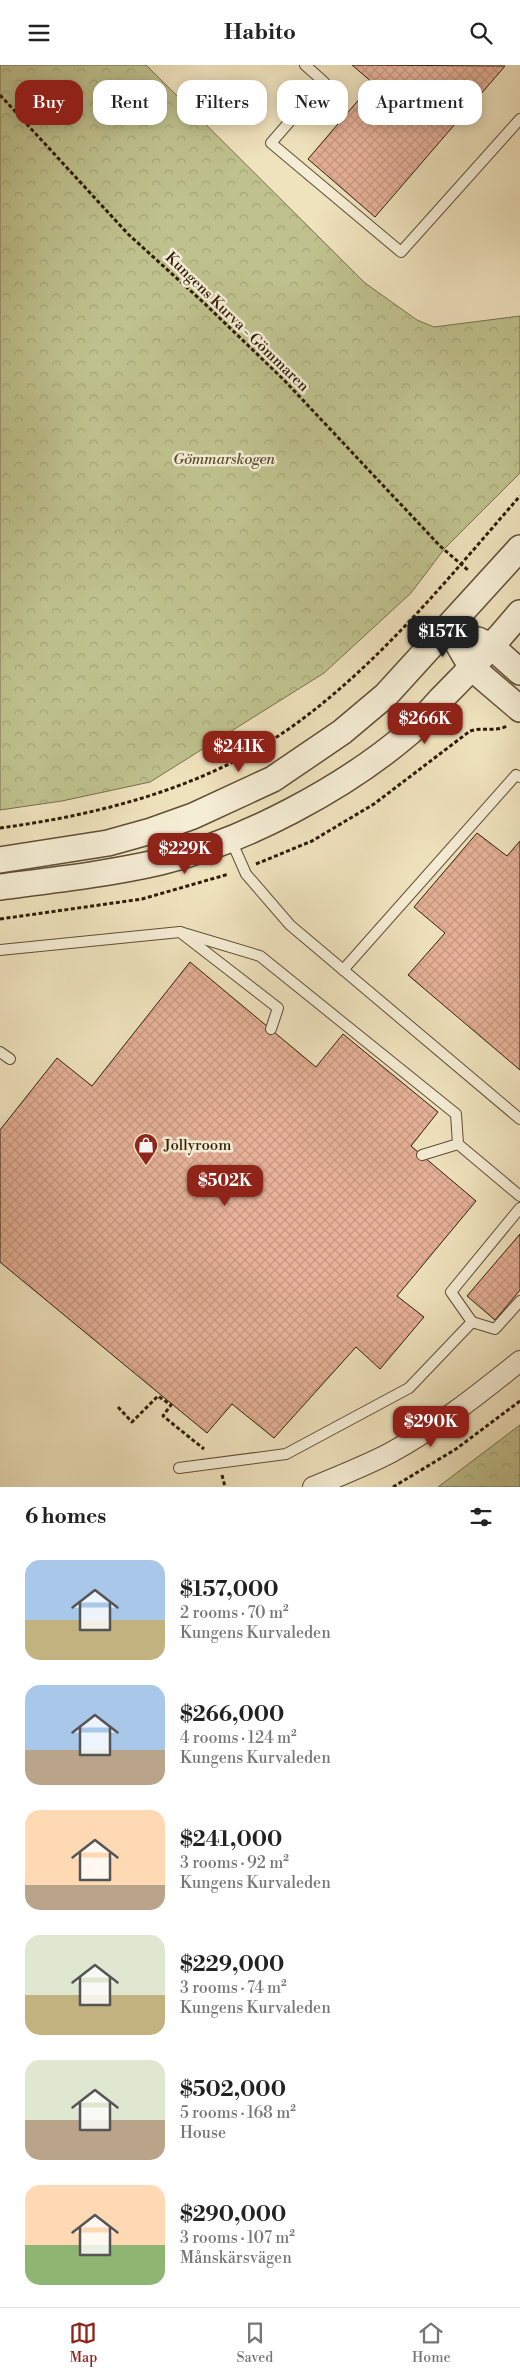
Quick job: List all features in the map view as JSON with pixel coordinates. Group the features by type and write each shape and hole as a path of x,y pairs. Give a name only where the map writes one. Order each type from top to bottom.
{"street":[{"path":"0,860 108,843 150,831 193,815 273,779 342,732 386,695 520,548"},
{"path":"0,887 118,871 162,861 230,839 303,803 369,763 410,732 492,647 520,613"},
{"path":"448,627 492,647 520,672"},
{"path":"448,627 472,668 520,709"},
{"path":"313,1487 390,1453 438,1423 520,1361"}],"lane":[{"path":"305,65 324,82 271,143 401,252 520,119"},
{"path":"344,970 516,775 520,777"},
{"path":"230,839 246,874 290,925 520,1119"},
{"path":"180,932 278,1008 271,1029"},
{"path":"0,949 180,932 260,956 456,1114 458,1145 520,1196"},
{"path":"0,1052 10,1059"},
{"path":"422,1155 458,1145"},
{"path":"520,1208 452,1292 472,1321 495,1329 520,1301"},
{"path":"179,1468 286,1454 409,1388 472,1321"}],"path":[{"name":"Kungens Kurva - Gömmaren","path":"0,95 128,235 204,303 284,380 440,546 461,564"},
{"path":"0,828 53,821 146,798 227,765 297,724 353,678 380,652 461,564 520,496"},
{"path":"118,1407 132,1422 158,1396 171,1405 163,1416"},
{"path":"392,1487 456,1449 520,1401"}],"green space":[{"name":"Gömmarskogen","path":"0,65 146,65 161,80 93,80 93,125 167,125 167,86 177,96 177,125 206,125 365,283 417,320 434,327 520,316 520,473 445,548 411,593 324,673 150,782 62,801 0,810"},
{"path":"520,1425 520,1487 438,1487"}],"building":[{"path":"352,65 505,66 482,93 482,80 370,80"},
{"path":"358,101 358,125 454,125 375,217 308,159 337,125 348,125 348,112"},
{"path":"477,833 507,856 520,841 520,1070 408,975 445,933 414,907"},
{"path":"190,962 316,1067 343,1034 438,1112 411,1146 476,1201 397,1296 424,1317 380,1369 356,1347 274,1438 232,1404 207,1433 0,1262 0,1130 57,1058 92,1086"},
{"path":"520,1234 520,1290 495,1320 467,1296"}],"place":[{"name":"Jollyroom","path":"146,1166"}]}
